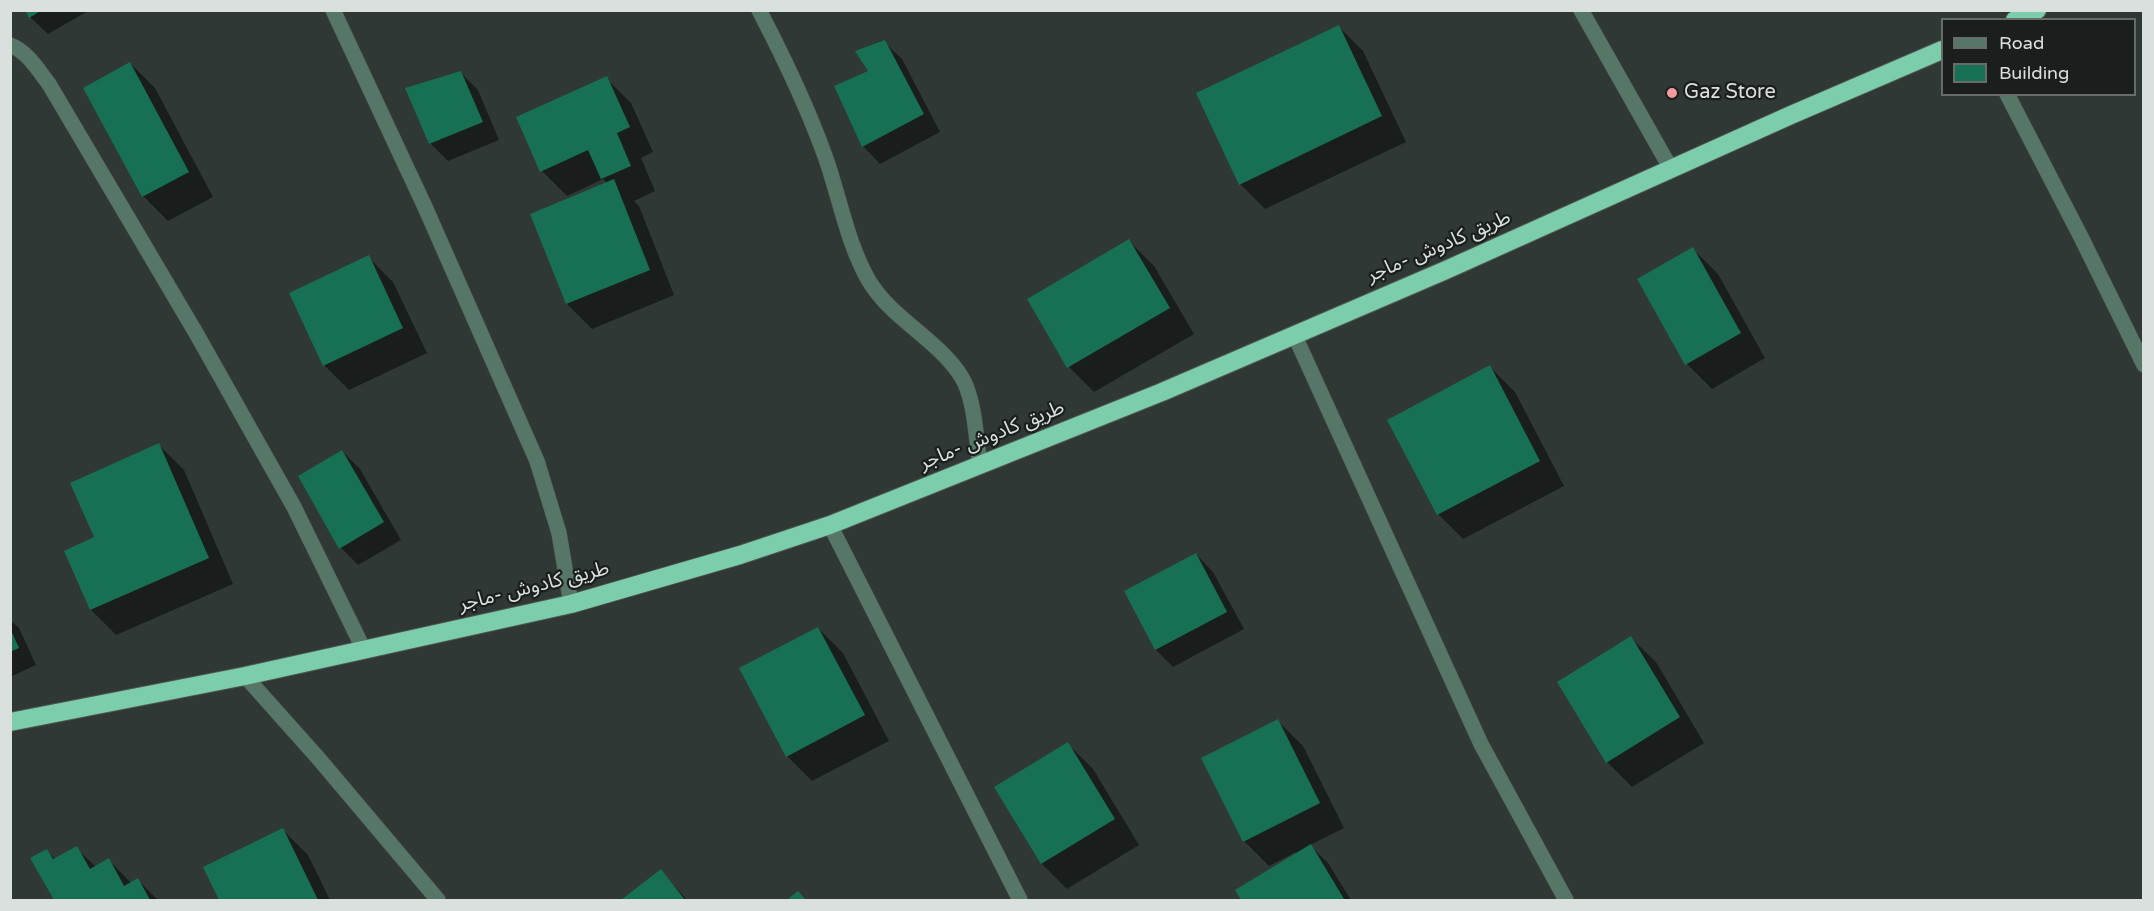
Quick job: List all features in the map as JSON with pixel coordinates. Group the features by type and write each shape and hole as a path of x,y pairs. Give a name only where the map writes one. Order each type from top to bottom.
{"highway":[{"path":"2019,18 2037,10"},
{"name":"طريق كادوش -ماجر","path":"10,722 245,676 572,604 740,555 830,525 1162,392 1446,270 1941,50"}],"street":[{"path":"333,10 425,207 537,461 559,534 572,604"},
{"path":"759,10 781,52 825,156 854,248 869,280 893,310 943,355 962,377 970,396 980,465"},
{"path":"1581,10 1671,169"},
{"path":"10,45 30,59 49,84 196,333 294,507 364,650"},
{"path":"2008,96 2144,365"},
{"path":"1294,334 1481,744 1566,900"},
{"path":"830,525 1020,900"},
{"path":"245,676 320,759 438,900"}],"building":[{"path":"25,10 42,10 29,18"},
{"path":"1339,25 1382,116 1239,185 1196,93"},
{"path":"885,40 924,114 862,147 834,86 868,71 855,51"},
{"path":"130,62 189,172 142,197 83,88"},
{"path":"461,71 483,122 429,144 405,88"},
{"path":"607,76 630,127 617,133 631,166 601,179 588,150 540,172 516,117"},
{"path":"614,179 650,270 566,304 530,214"},
{"path":"1129,239 1170,308 1067,368 1027,299"},
{"path":"1693,247 1741,333 1685,365 1637,279"},
{"path":"369,255 403,328 323,366 289,293"},
{"path":"1490,365 1540,461 1437,515 1387,420"},
{"path":"159,443 209,558 90,610 64,551 94,537 70,483"},
{"path":"342,450 384,522 339,549 298,476"},
{"path":"1196,553 1227,612 1155,650 1124,591"},
{"path":"818,627 865,715 786,757 739,668"},
{"path":"10,628 19,648 10,652"},
{"path":"1631,636 1680,717 1606,763 1557,682"},
{"path":"1278,719 1320,803 1243,842 1201,758"},
{"path":"1068,742 1115,819 1041,864 994,787"},
{"path":"283,828 318,900 219,900 203,867"},
{"path":"1311,844 1344,899 1241,900 1235,890"},
{"path":"77,846 90,869 109,858 124,886 138,878 150,900 54,900 30,858 47,849 53,859"},
{"path":"661,869 685,900 621,900"},
{"path":"798,891 806,900 787,900"}],"place":[{"name":"Gaz Store","path":"1672,93"}]}
